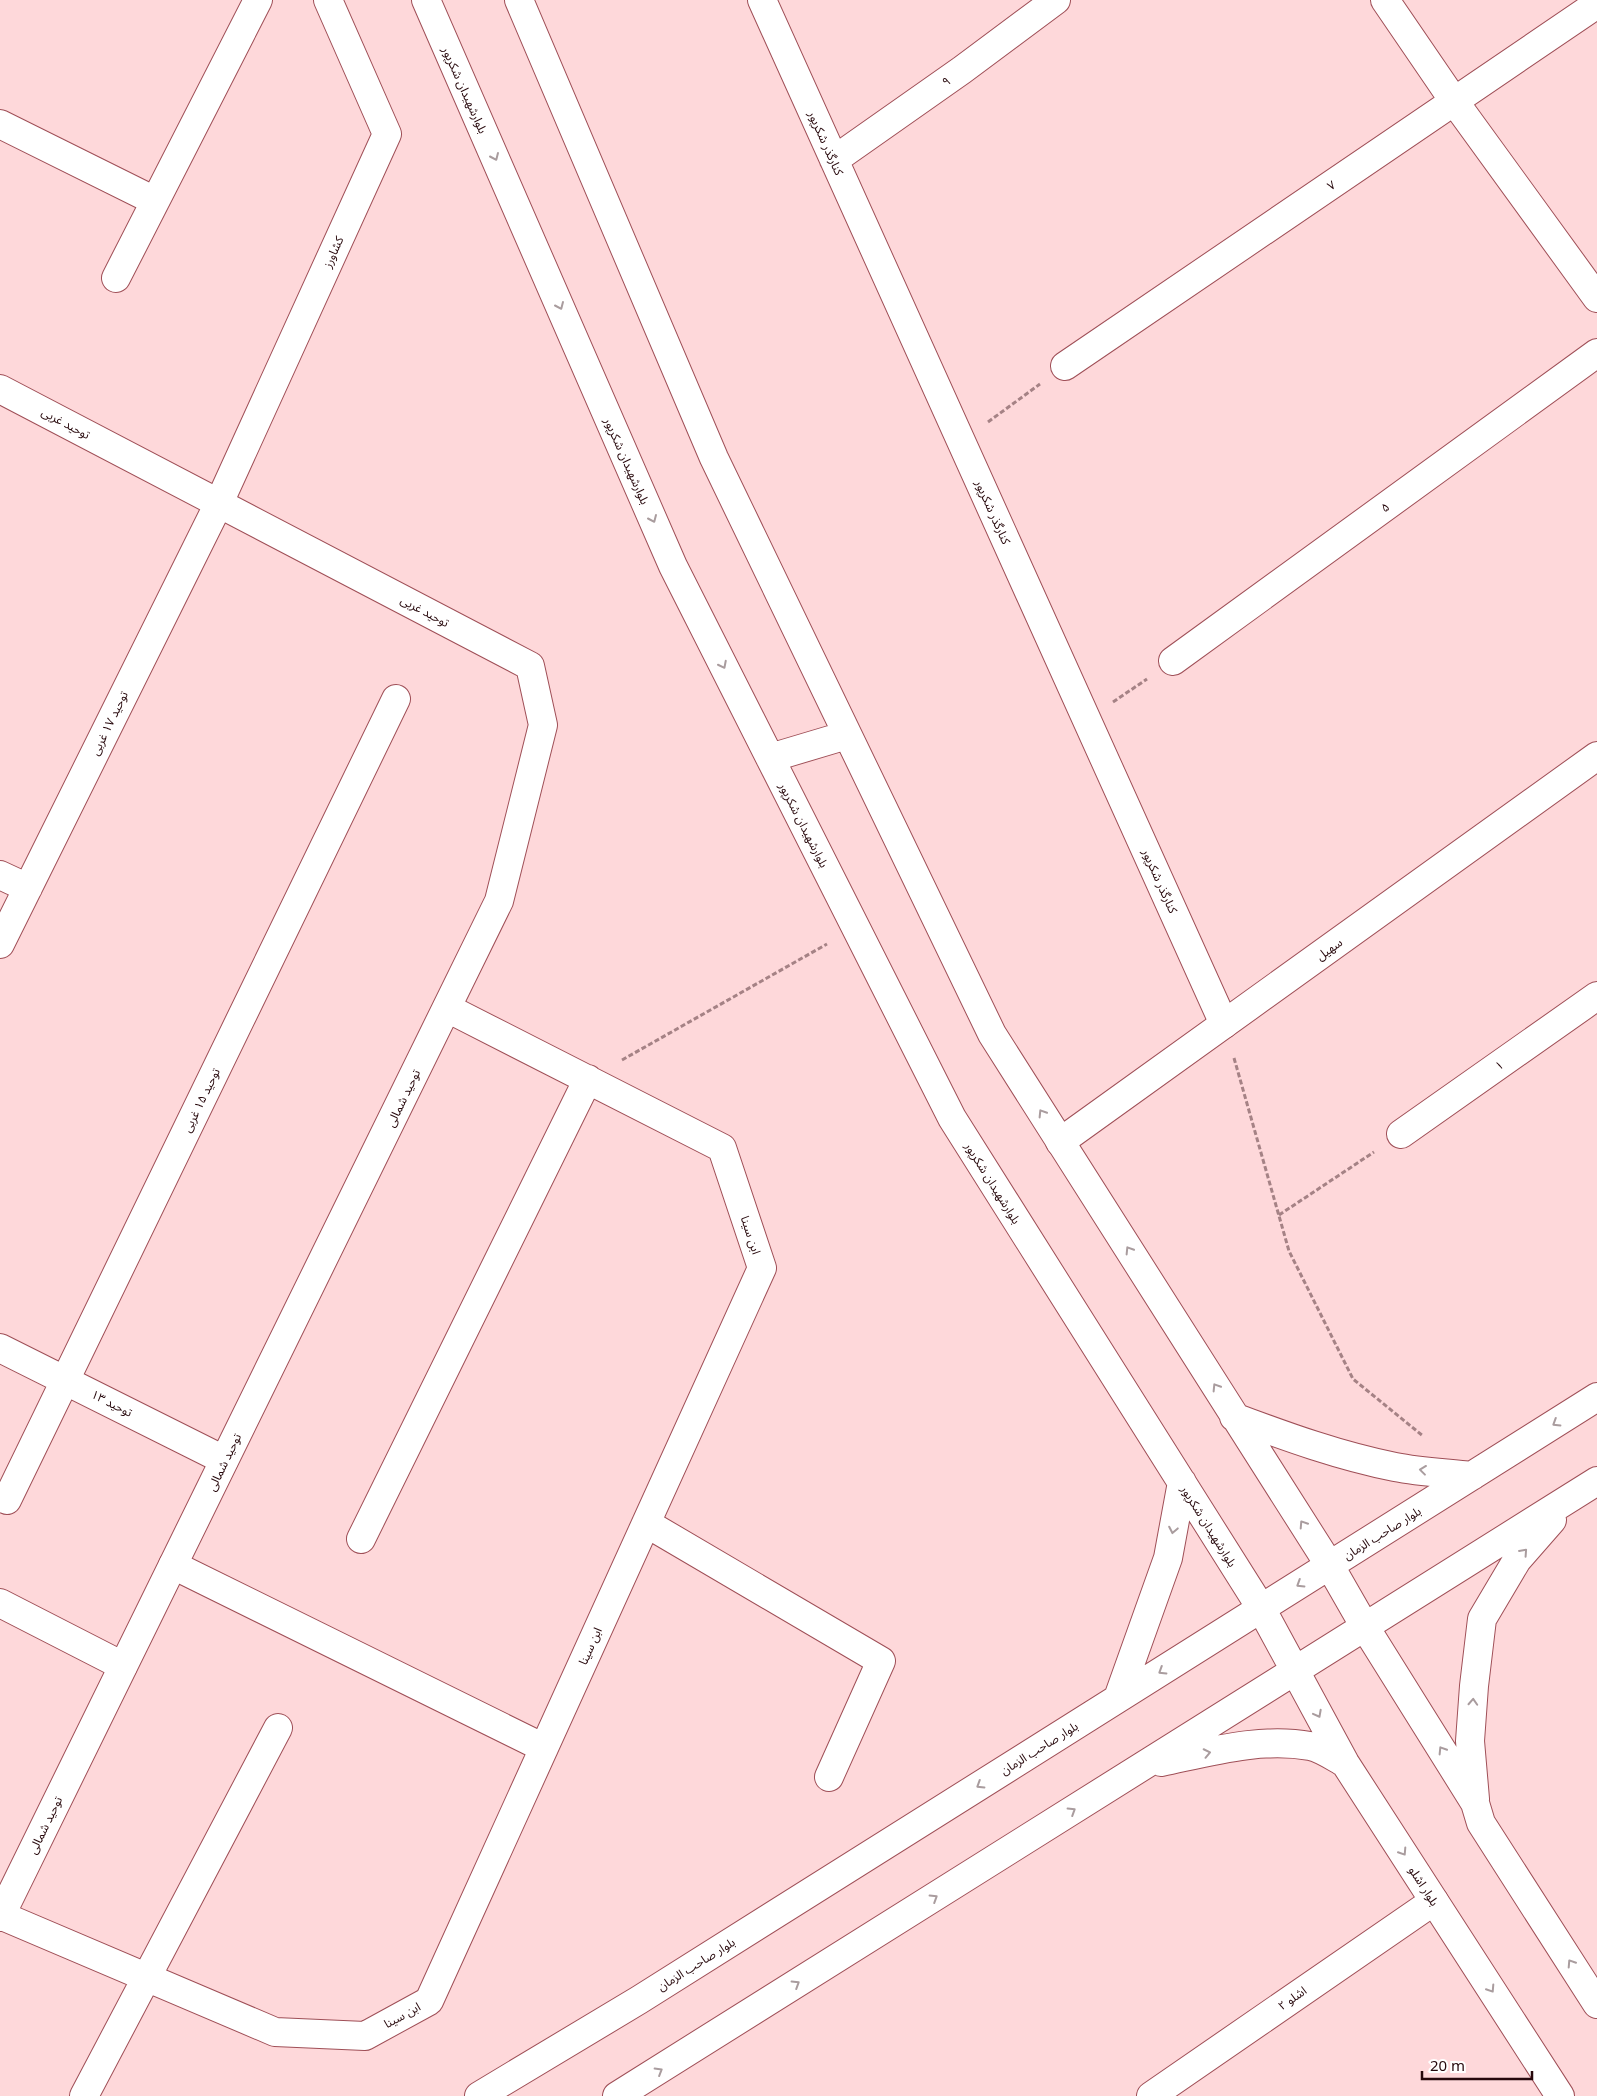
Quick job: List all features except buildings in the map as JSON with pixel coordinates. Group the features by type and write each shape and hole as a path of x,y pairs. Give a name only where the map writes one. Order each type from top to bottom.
{"street":[{"path":"116,278 258,0"},
{"name":"کشاورز","path":"219,503 387,134 328,0"},
{"name":"بلوارشهیدان شکرپور","path":"426,0 673,566 952,1118 1261,1608 1295,1671"},
{"path":"519,0 714,458 992,1034 1330,1566 1365,1628 1475,1803"},
{"name":"کنارگذر شکرپور","path":"762,0 1224,1024"},
{"name":"۹","path":"834,160 962,70 1056,0"},
{"path":"1386,0 1454,101 1597,298"},
{"name":"۷","path":"1064,366 1597,4"},
{"path":"0,124 155,201"},
{"name":"۵","path":"1173,661 1597,353"},
{"name":"توحید غربی","path":"0,389 530,666 543,725 500,901 447,1008"},
{"name":"توحید ۱۷ غربی","path":"0,944 219,503"},
{"name":"توحید ۱۵ غربی","path":"6,1500 396,699"},
{"path":"770,758 847,735"},
{"name":"سهیل","path":"1060,1142 1597,756"},
{"path":"0,875 28,888"},
{"name":"۱","path":"1401,1134 1597,996"},
{"name":"ابن سینا","path":"0,1916 275,2032 365,2036 429,2000 762,1268 722,1148 447,1008"},
{"name":"توحید شمالی","path":"0,1916 447,1008"},
{"path":"361,1539 588,1079"},
{"name":"توحید ۱۳","path":"0,1348 224,1460"},
{"name":"بلوار صاحب الزمان","path":"480,2096 640,2000 1597,1397"},
{"path":"1234,1416 1276,1433 1330,1451 1397,1467 1472,1476"},
{"path":"1118,1698 1168,1558 1182,1482"},
{"path":"617,2096 1597,1482"},
{"path":"1572,1497 1516,1560 1482,1619 1470,1741 1475,1803 1481,1822 1597,2004"},
{"path":"646,1523 881,1661 828,1777"},
{"path":"173,1565 544,1748"},
{"path":"0,1603 123,1666"},
{"name":"بلوار اشلو","path":"1295,1671 1344,1763 1560,2096"},
{"path":"84,2096 278,1728"},
{"path":"1143,1766 1240,1746 1276,1744 1311,1746 1344,1763"},
{"name":"اشلو ۲","path":"1151,2096 1434,1900"}],"path":[{"path":"961,442 1064,366"},
{"path":"1087,720 1173,661"},
{"path":"588,1079 856,928"},
{"path":"1224,1024 1290,1251 1353,1379 1427,1440"},
{"path":"1279,1215 1401,1134"}]}
